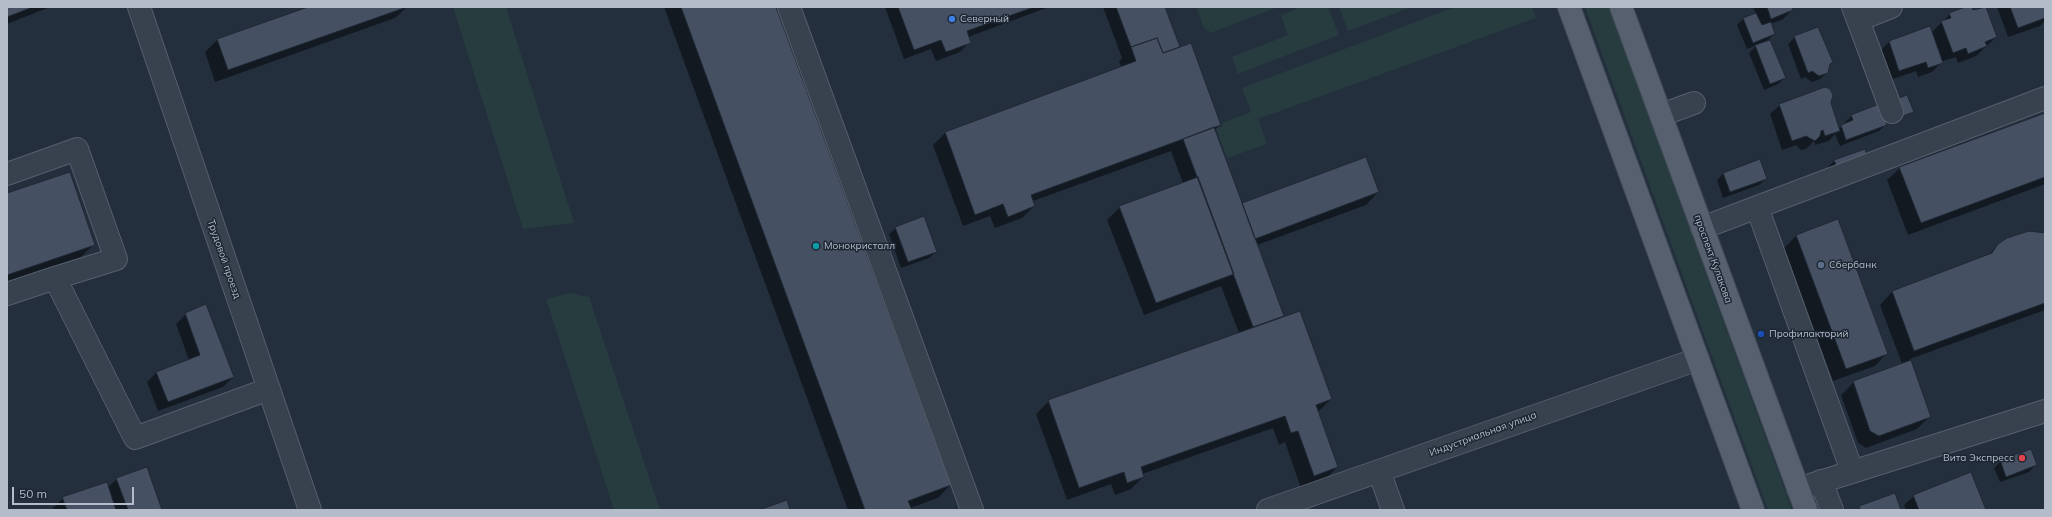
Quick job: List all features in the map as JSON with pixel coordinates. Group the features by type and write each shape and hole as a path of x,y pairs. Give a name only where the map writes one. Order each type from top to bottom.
{"main road":[{"path":"1569,7 1753,510"},
{"name":"проспект Кулакова","path":"1621,7 1806,510"}],"street":[{"name":"Трудовой проезд","path":"139,7 310,510"},
{"path":"789,7 972,510"},
{"path":"1891,7 1855,13 1892,112"},
{"path":"1702,228 2045,98"},
{"path":"1661,115 1694,103"},
{"path":"7,174 77,149 116,259 7,294"},
{"path":"1757,207 1852,472"},
{"path":"55,278 135,438 269,389"},
{"name":"Индустриальная улица","path":"1268,510 1698,358"},
{"path":"1798,489 2045,411"},
{"path":"1379,471 1393,510"},
{"path":"1821,481 1832,510"}],"green space":[{"path":"453,7 506,7 574,223 523,229"},
{"path":"1196,7 1278,7 1211,33 1204,28"},
{"path":"1301,7 1328,7 1339,35 1238,74 1232,57 1288,35 1281,15"},
{"path":"1339,7 1412,7 1348,31"},
{"path":"1455,7 1532,7 1536,18 1258,119 1267,144 1227,158 1216,128 1223,126 1222,123 1251,112 1242,88"},
{"path":"1585,7 1609,7 1792,510 1768,510"},
{"path":"570,293 589,297 660,510 614,510 546,299"}],"building":[{"path":"7,7 33,7 7,17"},
{"path":"308,7 407,7 228,70 217,39"},
{"name":"Монокристалл","path":"681,7 776,7 951,485 908,501 912,510 865,510"},
{"name":"Северный","path":"898,7 1034,7 967,31 971,43 946,52 941,40 914,50"},
{"path":"1116,7 1165,7 1180,47 1163,53 1157,38 1131,47"},
{"path":"1767,7 1792,7 1793,10 1771,19"},
{"path":"1965,7 1972,7 1973,10 1986,7 1997,37 1985,42 1987,46 1968,54 1966,48 1953,53 1941,21 1951,18 1949,13"},
{"path":"2010,7 2045,7 2045,18 2018,28"},
{"path":"1756,13 1762,25 1771,22 1775,34 1753,43 1743,18"},
{"path":"1930,26 1943,63 1928,68 1926,62 1899,71 1889,41"},
{"path":"1818,27 1833,62 1830,64 1828,73 1819,76 1812,71 1808,73 1794,36"},
{"path":"1157,38 1163,53 1191,43 1221,125 1031,195 1035,206 1008,217 1003,204 975,215 945,132 1136,61 1131,47"},
{"path":"1770,40 1786,78 1770,84 1755,45"},
{"path":"1825,87 1830,89 1833,95 1831,103 1840,131 1825,136 1823,130 1815,141 1806,136 1792,141 1779,104"},
{"path":"1907,95 1914,112 1900,117 1894,100"},
{"path":"1879,104 1887,125 1846,140 1841,125 1853,120 1851,115"},
{"path":"2045,113 2045,177 1921,223 1899,167"},
{"path":"1214,127 1284,316 1253,327 1183,139"},
{"path":"1865,149 1870,162 1839,172 1834,160"},
{"path":"1366,157 1379,192 1255,239 1242,203"},
{"path":"1760,159 1767,179 1730,192 1723,173"},
{"path":"70,172 95,245 7,275 7,193"},
{"path":"1198,177 1234,274 1156,303 1119,206"},
{"path":"924,216 937,252 908,262 895,227"},
{"path":"1838,219 1888,354 1846,369 1796,235"},
{"path":"2029,231 2045,233 2045,303 1914,351 1892,291 1992,253 1998,244 2007,238"},
{"path":"206,304 234,377 168,402 156,372 200,355 185,313"},
{"path":"1300,311 1332,399 1316,405 1338,467 1314,476 1298,431 1291,433 1285,416 1141,467 1144,477 1127,483 1124,472 1079,488 1048,400"},
{"path":"1911,360 1931,417 1879,436 1870,431 1853,381"},
{"path":"2031,449 2037,465 2006,477 2000,460"},
{"path":"147,467 162,510 128,510 116,478"},
{"path":"1971,472 1986,510 1919,510 1913,495"},
{"path":"107,482 116,510 67,510 62,497"},
{"path":"1895,493 1901,510 1860,510 1859,506"},
{"path":"787,500 790,510 759,510"}],"place":[{"name":"Северный","path":"952,19"},
{"name":"Монокристалл","path":"816,246"},
{"name":"Сбербанк","path":"1821,265"},
{"name":"Профилакторий","path":"1761,334"},
{"name":"Вита Экспресс","path":"2022,458"}]}
